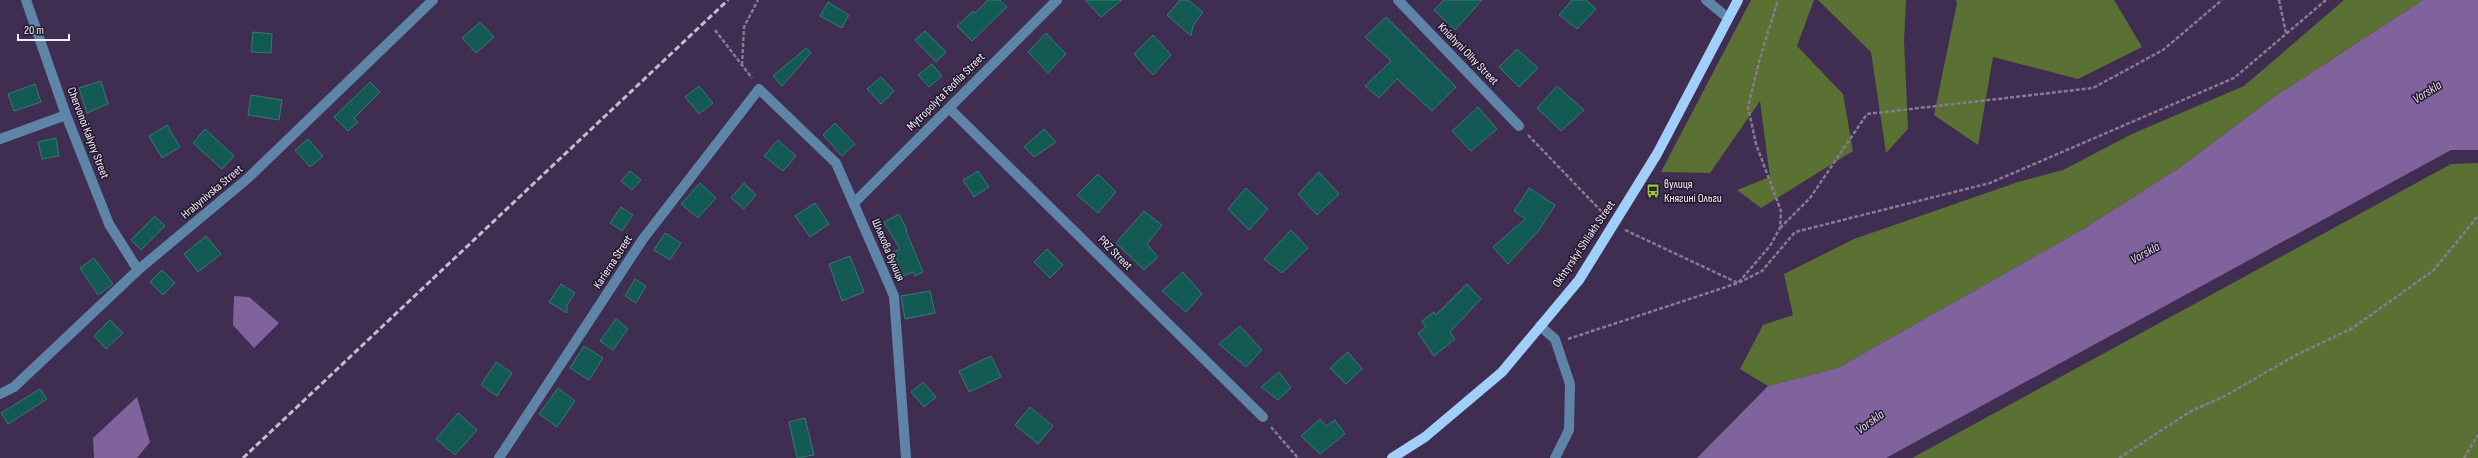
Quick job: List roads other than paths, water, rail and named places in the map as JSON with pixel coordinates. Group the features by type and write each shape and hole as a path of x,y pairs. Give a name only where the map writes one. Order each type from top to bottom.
{"main road":[{"name":"Okhtyrskyi Shliakh Street","path":"1392,458 1425,437 1502,372 1579,280 1657,154 1738,0"}],"street":[{"name":"Chervonoi Kalyny Street","path":"26,0 66,115 109,224 138,270"},
{"name":"Hrabynivska Street","path":"0,394 14,387 138,270 247,179 433,0"},
{"name":"Mytropolyta Feofila Street","path":"854,202 1057,0"},
{"name":"Kniahyni Olhy Street","path":"1398,0 1519,126"},
{"path":"1706,0 1728,18"},
{"name":"Шляхова вулиця","path":"759,89 836,163 894,296 906,458"},
{"name":"Karierna Street","path":"499,458 643,239 759,89"},
{"name":"PRZ Street","path":"949,108 1263,417"},
{"path":"0,139 66,115"},
{"path":"1540,326 1555,339 1570,384 1569,430 1555,458"}],"water":[{"name":"Vorskla","path":"2423,0 2478,0 2478,150 2451,150 1886,458 1697,458 1768,386 1838,368 2085,228 2182,166 2274,97"},
{"path":"234,296 249,297 279,323 254,348 233,325"},
{"path":"137,397 150,442 137,458 94,458 93,438"}],"railway":[{"path":"243,458 728,0"}],"place":[{"name":"вулиця Княгині Ольги","path":"1653,191"}]}
